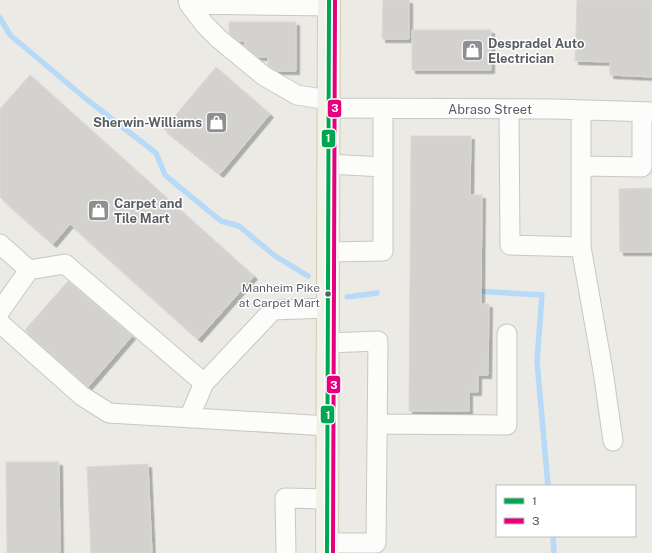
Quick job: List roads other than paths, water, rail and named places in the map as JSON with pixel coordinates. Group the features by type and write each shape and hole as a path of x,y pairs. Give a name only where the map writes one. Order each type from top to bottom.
{"main road":[{"path":"328,548 329,3"}],"street":[{"path":"189,2 329,3"},
{"name":"Abraso Street","path":"189,2 205,25 219,39 264,76 297,95 329,104 383,109 509,109 647,112"},
{"path":"328,252 383,251 383,109"},
{"path":"509,109 510,245 581,247"},
{"path":"581,110 581,247 603,371 613,442"},
{"path":"581,166 642,167 647,112"},
{"path":"328,164 383,167"},
{"path":"0,244 29,270"},
{"path":"0,311 29,270 65,264 204,383"},
{"path":"189,418 204,383 273,310 328,308"},
{"path":"0,323 82,396 109,413 328,426"},
{"path":"377,424 507,425 507,334"},
{"path":"328,343 378,341 376,543 328,548"},
{"path":"286,553 285,498 328,499"}],"waterway":[{"path":"0,18 10,35 85,98 156,153 165,175 221,221 239,226 275,256 308,276"},
{"path":"474,291 542,295 537,361 548,485"},
{"path":"347,297 377,293"},
{"path":"553,537 554,553"}],"place":[{"name":"Despradel Auto Electrician","path":"472,50"},
{"name":"Sherwin-Williams","path":"217,122"},
{"name":"Carpet and Tile Mart","path":"98,210"},
{"name":"Manheim Pike at Carpet Mart","path":"328,294"}]}
